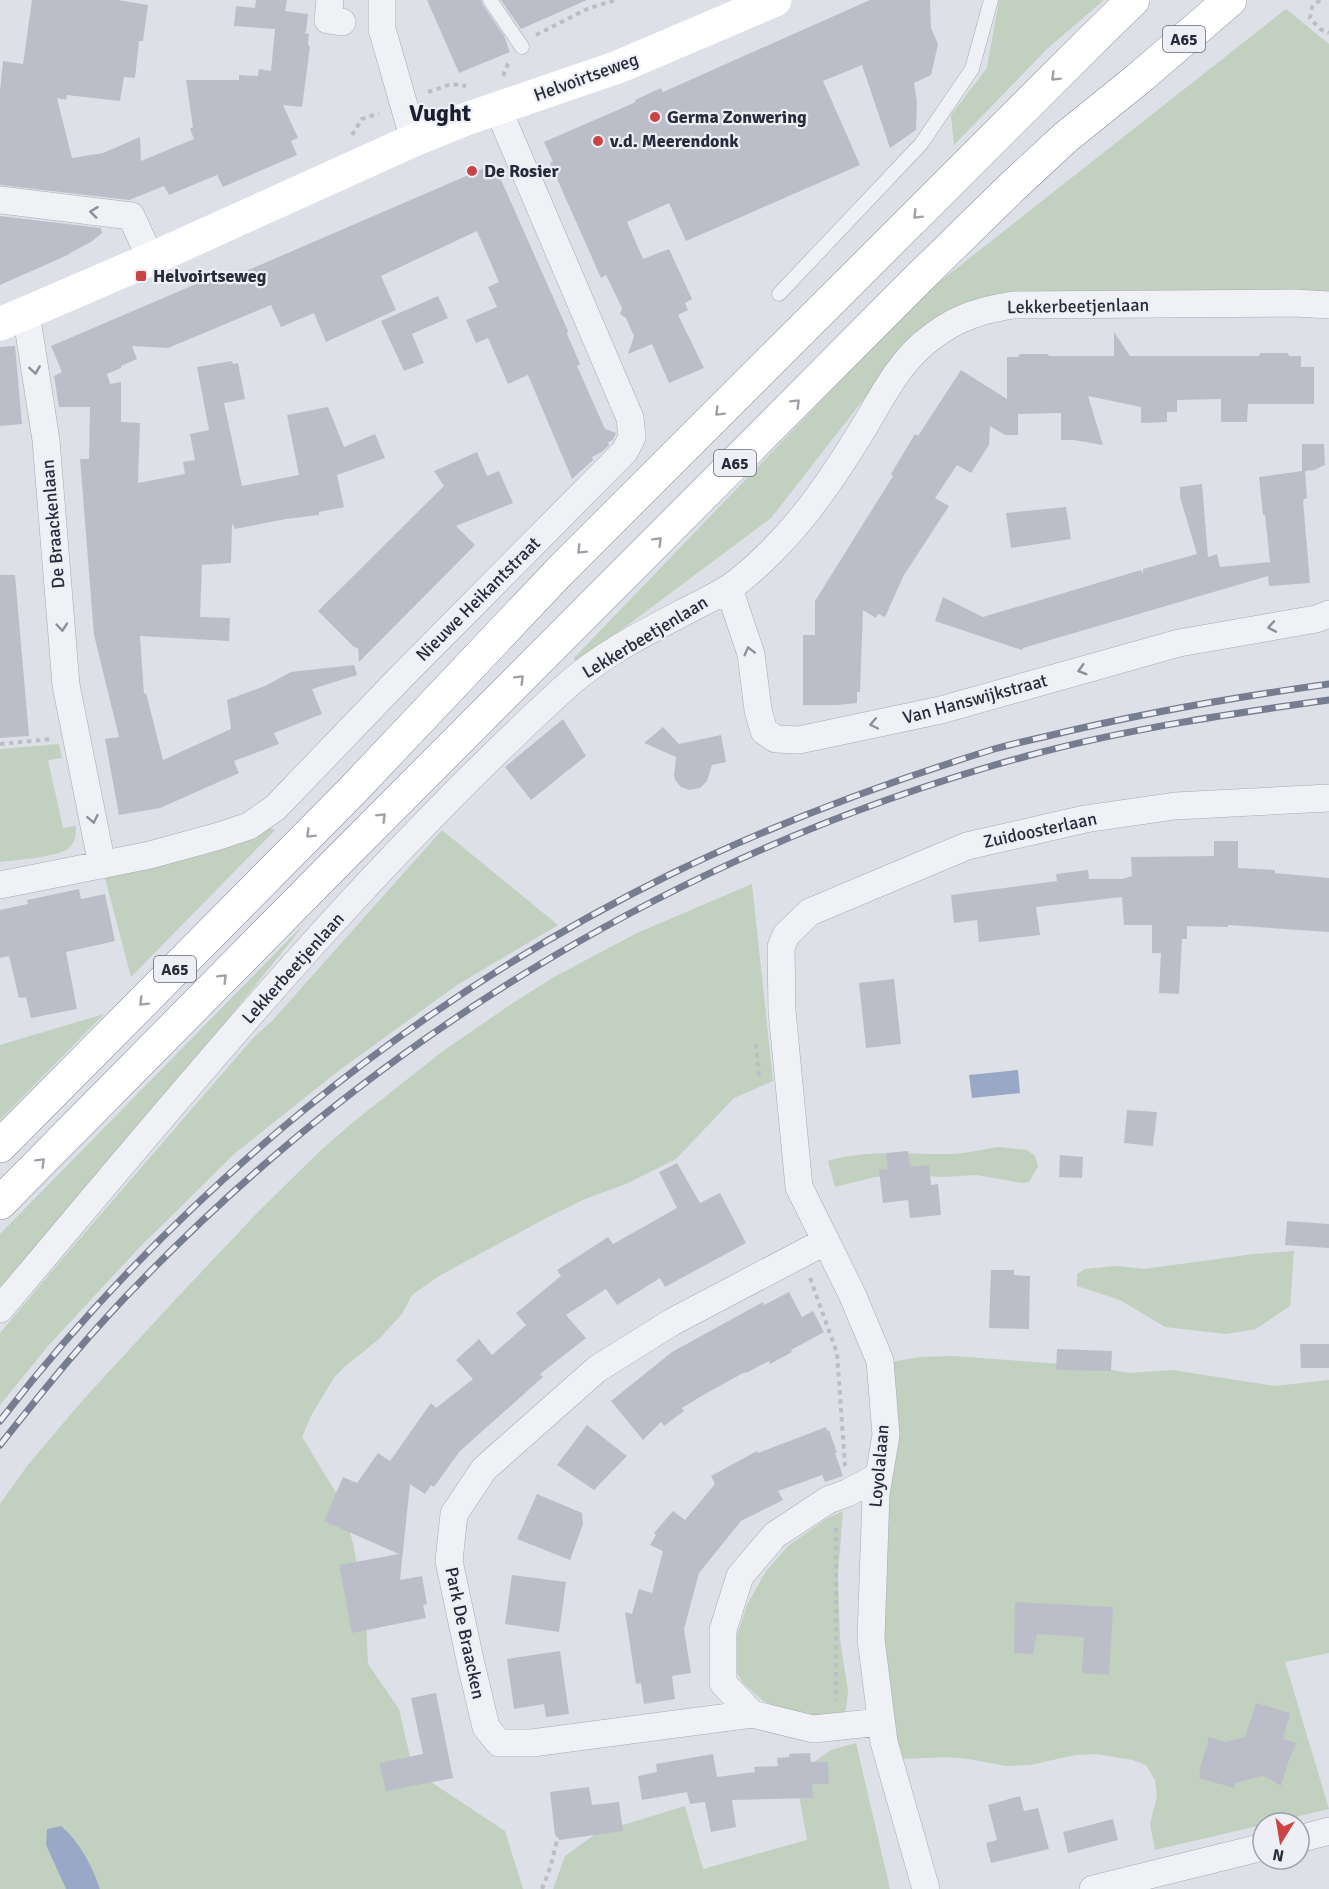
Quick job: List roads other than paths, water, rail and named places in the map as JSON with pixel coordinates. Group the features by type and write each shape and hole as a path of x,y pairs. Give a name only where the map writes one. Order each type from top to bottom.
{"main road":[{"name":"Helvoirtseweg","path":"13,318 146,247 466,119 618,67 775,0"},
{"name":"A65","path":"0,1146 351,792 560,571 1133,0"},
{"name":"A65","path":"0,1203 341,858 1012,187 1066,137 1230,0"}],"street":[{"path":"381,0 382,29 414,140"},
{"name":"Nieuwe Heikantstraat","path":"0,885 150,855 219,836 249,826 275,808 625,451 632,437 630,418 498,109"},
{"path":"0,200 131,216 146,247"},
{"name":"Lekkerbeetjenlaan","path":"0,1309 309,947 488,760 567,685 607,656 729,588 770,554 796,526 831,477 895,376 930,337 955,322 984,310 1013,305 1329,304"},
{"name":"De Braackenlaan","path":"13,318 46,440 66,685 102,865"},
{"name":"Van Hanswijkstraat","path":"729,588 751,654 758,710 764,731 776,739 799,740 941,710 1179,643 1316,619 1329,614"},
{"name":"Zuidoosterlaan","path":"781,947 786,934 810,912 967,846 1085,819 1175,806 1329,798"},
{"name":"Loyolalaan","path":"781,947 782,1011 799,1187 852,1294 880,1361 886,1435 879,1476 873,1538 871,1639 884,1742 926,1889"},
{"name":"Park De Braacken","path":"826,1241 672,1322 597,1369 484,1469 454,1514 449,1561 486,1727 499,1743 532,1743 752,1714 813,1729 881,1722"},
{"path":"752,1714 723,1683 723,1630 740,1576 775,1535 828,1500 879,1476"},
{"path":"1311,1836 1329,1831"},
{"path":"1093,1889 1251,1850"}],"lane":[{"path":"490,0 522,47"},
{"path":"779,294 921,144 972,69 990,0"}],"water":[{"path":"1018,1070 1020,1093 972,1098 969,1075"},
{"path":"61,1826 85,1855 100,1889 66,1889 46,1845 47,1829"}],"railway":[{"path":"0,1421 69,1337 143,1257 221,1181 304,1110 390,1044 480,982 573,926 669,875 747,839 868,791 950,763 1006,746 1121,720 1224,700 1329,684"},
{"path":"0,1445 106,1318 144,1278 238,1188 337,1104 442,1027 551,958 664,896 782,841 903,794 1064,746 1139,730 1329,700"}],"place":[{"name":"Germa Zonwering","path":"655,117"},
{"name":"v.d. Meerendonk","path":"598,141"},
{"name":"De Rosier","path":"472,171"},
{"name":"Helvoirtseweg","path":"141,276"}],"district":[{"name":"Vught","path":"440,113"}]}
